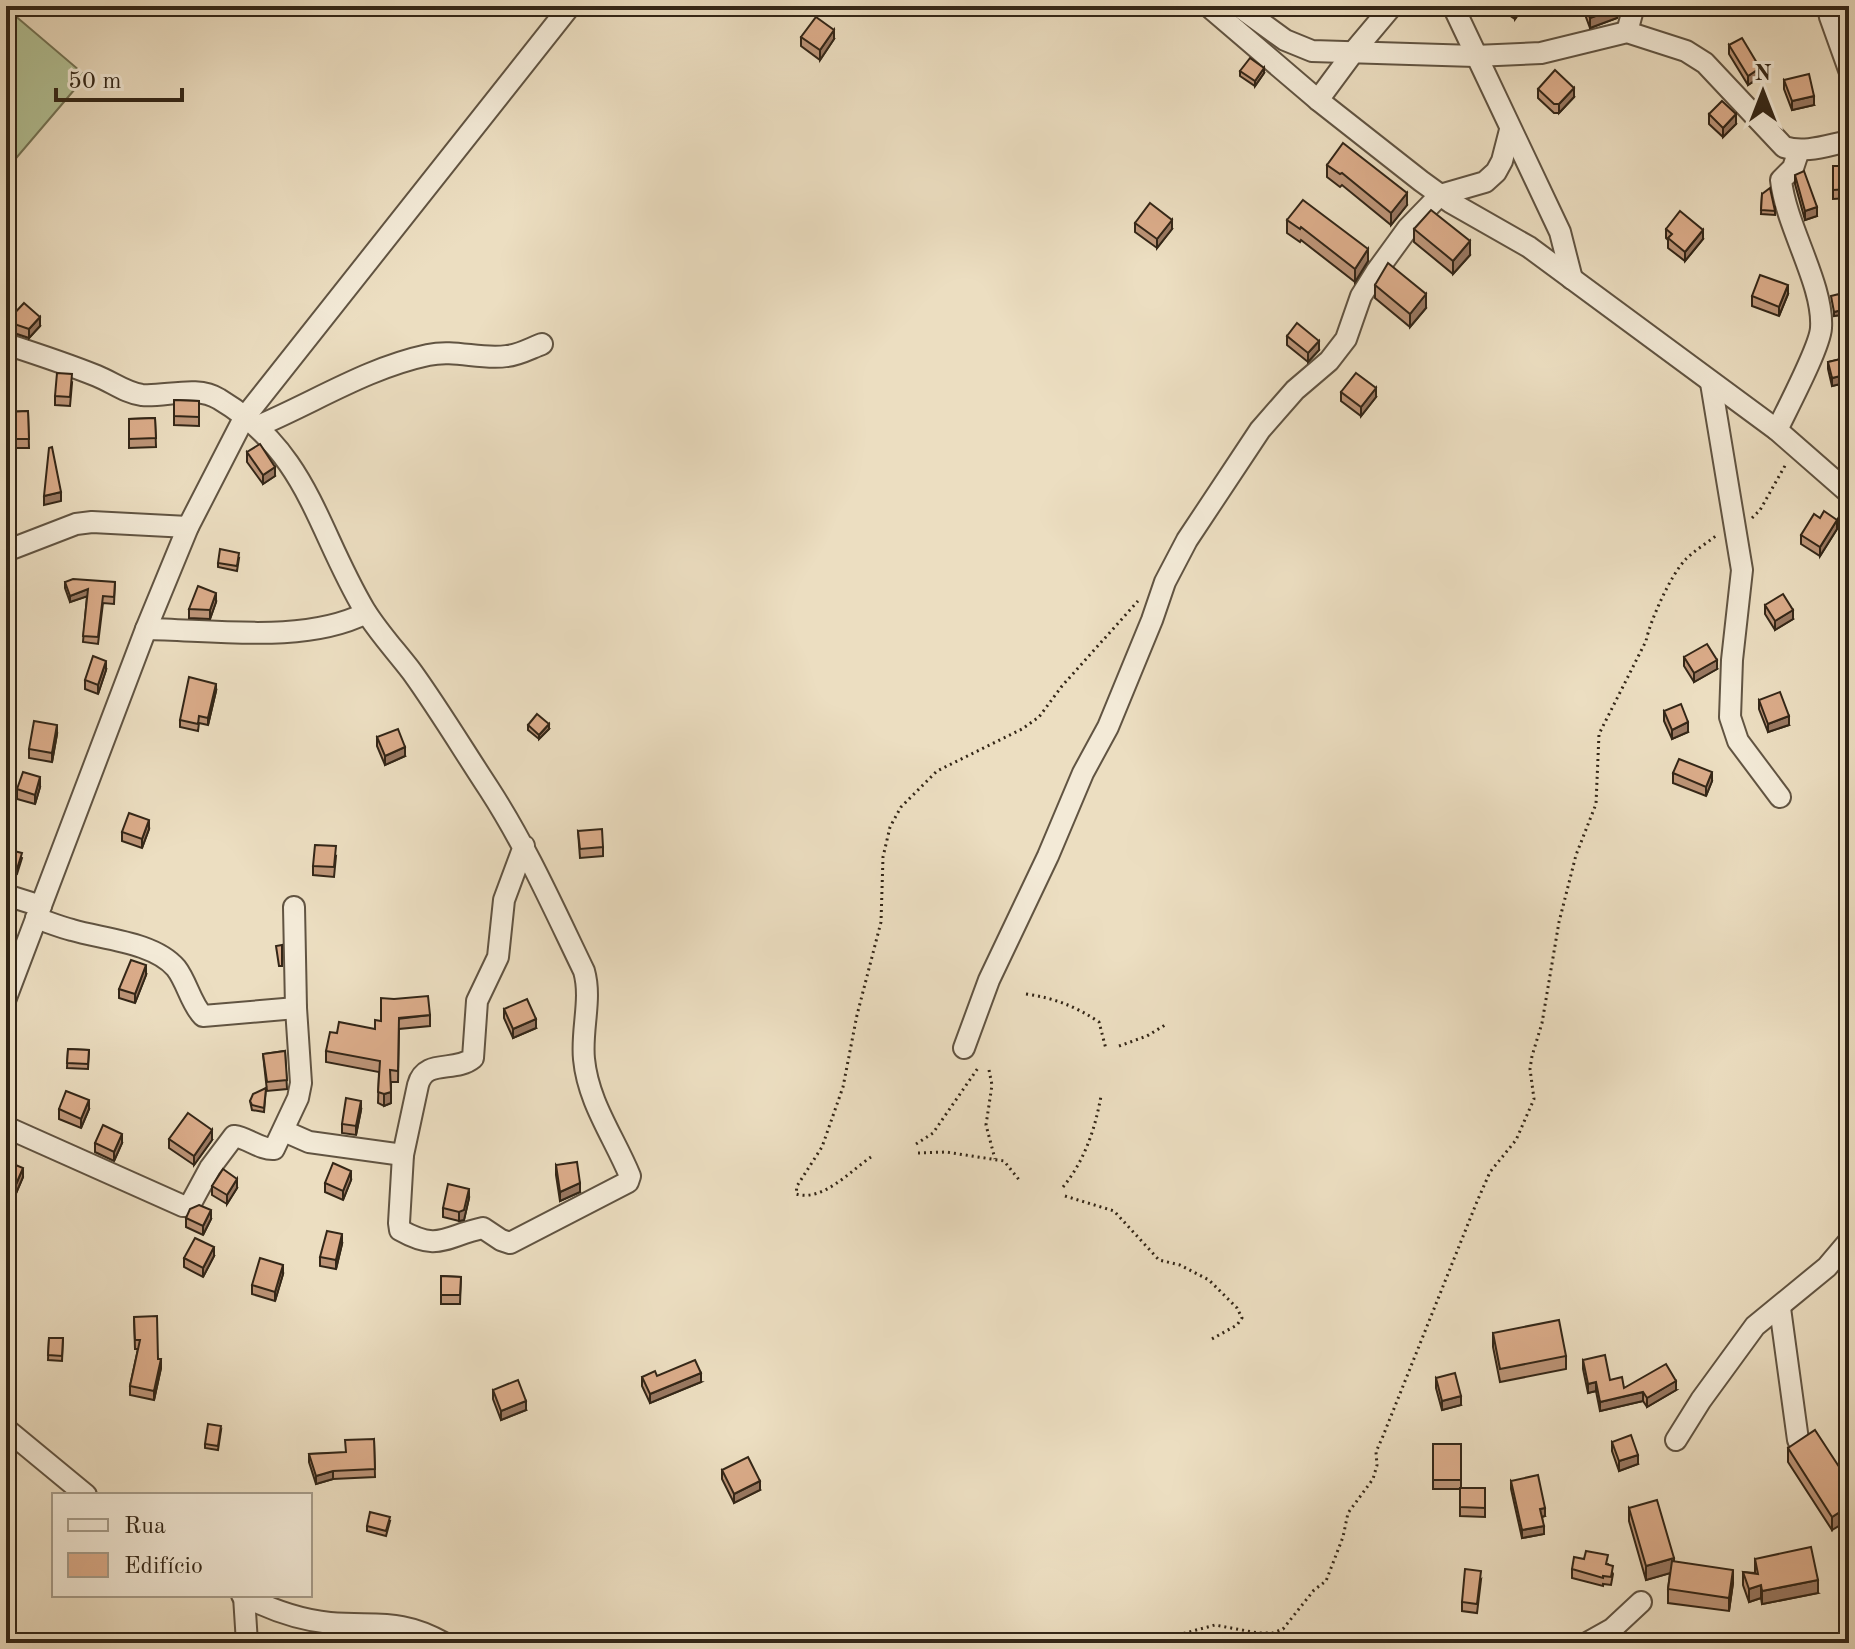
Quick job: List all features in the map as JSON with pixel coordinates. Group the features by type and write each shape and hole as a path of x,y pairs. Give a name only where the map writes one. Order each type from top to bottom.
{"street":[{"path":"6,998 146,629 188,527 251,422 570,6"},
{"path":"1208,6 1318,100 1440,195 1505,231 1572,279 1777,430 1849,493"},
{"path":"1238,6 1285,40 1312,51 1475,56 1541,53 1627,32 1686,51 1705,63 1784,147 1794,150 1849,141"},
{"path":"1318,100 1392,6"},
{"path":"1453,6 1560,232 1572,279"},
{"path":"1627,32 1634,6"},
{"path":"1828,6 1849,70"},
{"path":"964,1048 989,980 1048,856 1083,773 1108,727 1165,582 1187,540 1260,430 1295,390 1329,361 1346,339 1361,296 1408,228 1440,195 1485,182 1496,172 1510,130"},
{"path":"1777,430 1821,328 1810,275 1783,199 1781,180 1793,168 1797,156 1794,150"},
{"path":"6,344 76,368 129,393 199,393 217,397 251,422 282,452 306,487 347,579 366,613 414,675 524,846 588,985 584,1057 589,1091 630,1176 628,1182 510,1243 483,1228 465,1231 449,1239 423,1242 400,1230 403,1155 420,1076 426,1069 465,1064 473,1058 477,1001 498,957 504,900 524,846"},
{"path":"251,422 297,410 348,381 427,355 449,352 486,357 510,356 542,344"},
{"path":"1711,383 1742,570 1732,660 1730,717 1738,741 1780,797"},
{"path":"6,551 76,524 92,522 188,527"},
{"path":"146,629 291,632 327,628 366,613"},
{"path":"6,895 71,930 120,941 160,955 175,967 203,1016 296,1008"},
{"path":"6,1127 183,1206 190,1205 210,1168 234,1136 274,1149 298,1098 301,1083 294,907"},
{"path":"284,1131 309,1142 403,1155"},
{"path":"1676,1440 1755,1326 1827,1267 1849,1241"},
{"path":"1780,1308 1798,1440"},
{"path":"6,1429 84,1493"},
{"path":"243,1597 247,1643"},
{"path":"245,1597 294,1617 330,1623 397,1624 426,1633 444,1643"},
{"path":"1587,1643 1612,1629 1641,1602"}],"path":[{"path":"1751,519 1760,510 1796,447"},
{"path":"1083,1643 1128,1637 1159,1640 1215,1625 1273,1633 1291,1622 1314,1590 1326,1581 1343,1537 1348,1513 1373,1479 1377,1465 1376,1452 1476,1204 1490,1172 1516,1140 1534,1099 1530,1069 1532,1056 1542,1023 1559,922 1576,855 1596,804 1599,734 1646,641 1675,573 1686,558 1719,533"},
{"path":"871,1157 826,1189 806,1197 796,1194 797,1186 822,1147 843,1087 857,1015 881,922 883,857 890,827 901,807 937,771 1022,729 1039,717 1062,686 1144,595"},
{"path":"1026,994 1074,1006 1099,1022 1106,1049"},
{"path":"1119,1046 1147,1036 1165,1025"},
{"path":"916,1144 933,1133 978,1068"},
{"path":"989,1070 992,1085 986,1125 995,1159"},
{"path":"1063,1187 1074,1174 1090,1140 1101,1096"},
{"path":"918,1153 946,1152 1004,1161 1020,1181"},
{"path":"1065,1196 1114,1211 1159,1260 1180,1265 1209,1280 1237,1308 1242,1318 1237,1325 1210,1340"}],"green space":[{"path":"6,8 86,76 6,170"}],"building":[{"path":"1585,6 1618,6 1590,18"},
{"path":"816,17 834,30 820,50 801,37"},
{"path":"1742,38 1760,68 1748,76 1729,45"},
{"path":"1250,58 1264,68 1255,81 1240,71"},
{"path":"1555,70 1574,88 1559,104 1554,104 1538,89"},
{"path":"1809,74 1814,96 1792,101 1784,80"},
{"path":"1722,101 1736,114 1723,128 1709,114"},
{"path":"1343,143 1407,193 1391,213 1342,173 1327,165"},
{"path":"1833,166 1849,166 1849,189 1833,190"},
{"path":"1804,171 1817,207 1805,211 1795,175"},
{"path":"1770,188 1775,211 1761,210 1762,194"},
{"path":"1303,200 1368,249 1355,269 1301,227 1287,220"},
{"path":"1150,203 1172,220 1157,239 1135,223"},
{"path":"1431,210 1470,241 1453,261 1414,229"},
{"path":"1680,211 1703,230 1685,252 1668,238 1672,234 1666,229"},
{"path":"1388,263 1426,294 1410,314 1375,285"},
{"path":"1760,275 1788,285 1779,307 1752,296"},
{"path":"1839,294 1842,310 1834,312 1831,296"},
{"path":"24,303 40,317 29,329 17,325 10,318"},
{"path":"1297,323 1319,341 1308,353 1287,336"},
{"path":"1849,357 1849,374 1832,378 1828,362"},
{"path":"6,373 11,373 14,396 6,397"},
{"path":"57,373 72,374 70,397 55,396"},
{"path":"1356,373 1376,388 1361,407 1341,392"},
{"path":"174,400 199,401 199,417 174,416"},
{"path":"28,411 29,439 6,439 6,412"},
{"path":"155,418 156,438 129,439 129,419"},
{"path":"260,444 275,467 263,475 247,452"},
{"path":"52,447 61,492 44,496 49,448"},
{"path":"1824,511 1837,520 1820,547 1801,535 1814,514 1820,518"},
{"path":"220,549 239,553 237,566 218,563"},
{"path":"73,579 115,582 114,597 103,596 98,637 83,636 88,589 70,596 65,582"},
{"path":"198,586 216,593 210,610 189,609"},
{"path":"1783,594 1793,610 1775,621 1765,605"},
{"path":"1707,644 1717,660 1694,673 1684,657"},
{"path":"93,656 106,661 98,685 85,680"},
{"path":"189,677 216,684 208,718 199,716 198,724 180,720"},
{"path":"1780,692 1789,716 1768,724 1759,700"},
{"path":"1681,704 1688,722 1672,730 1664,711"},
{"path":"537,714 549,724 539,735 528,725"},
{"path":"34,721 57,725 52,753 29,749"},
{"path":"398,729 405,747 385,756 377,737"},
{"path":"1679,759 1712,772 1706,787 1673,773"},
{"path":"23,772 40,777 35,795 17,789"},
{"path":"129,813 149,820 142,839 122,832"},
{"path":"602,829 603,847 580,849 578,831"},
{"path":"315,845 336,846 334,867 313,866"},
{"path":"6,849 22,853 17,869 6,866"},
{"path":"282,945 282,966 279,966 276,946"},
{"path":"131,960 146,965 135,994 119,989"},
{"path":"428,996 430,1015 399,1018 398,1071 390,1070 391,1092 378,1092 380,1061 326,1051 330,1032 337,1033 339,1022 375,1029 375,1020 381,1021 381,998"},
{"path":"527,999 536,1019 513,1029 504,1009"},
{"path":"68,1049 89,1050 88,1064 67,1063"},
{"path":"285,1051 287,1080 267,1082 263,1054"},
{"path":"266,1088 264,1108 252,1105 253,1094"},
{"path":"66,1091 89,1100 81,1119 59,1109"},
{"path":"346,1098 361,1101 356,1126 342,1124"},
{"path":"188,1113 212,1130 194,1156 169,1139"},
{"path":"103,1125 122,1134 114,1152 95,1143"},
{"path":"6,1161 23,1168 14,1189 6,1186"},
{"path":"577,1162 580,1183 560,1192 556,1165"},
{"path":"333,1163 351,1171 343,1191 325,1183"},
{"path":"223,1169 237,1179 227,1195 212,1186"},
{"path":"448,1184 469,1189 464,1210 459,1212 443,1208"},
{"path":"199,1205 211,1210 203,1226 186,1218 190,1209"},
{"path":"327,1231 342,1234 336,1260 320,1257"},
{"path":"195,1238 214,1247 203,1268 184,1258"},
{"path":"260,1258 283,1265 275,1292 252,1285"},
{"path":"441,1276 461,1277 460,1295 441,1295"},
{"path":"157,1316 158,1359 161,1359 154,1391 130,1386 140,1340 135,1340 134,1317"},
{"path":"1559,1320 1566,1356 1500,1369 1493,1333"},
{"path":"49,1338 63,1338 62,1356 48,1355"},
{"path":"1605,1355 1610,1380 1622,1377 1624,1388 1666,1364 1676,1381 1647,1398 1643,1392 1600,1402 1596,1382 1588,1384 1583,1360"},
{"path":"695,1360 701,1373 650,1394 642,1377 655,1371 657,1376"},
{"path":"1455,1373 1461,1396 1442,1401 1436,1378"},
{"path":"518,1380 526,1401 501,1411 493,1390"},
{"path":"208,1424 221,1426 218,1446 205,1444"},
{"path":"1815,1430 1849,1482 1849,1506 1832,1517 1788,1448"},
{"path":"1631,1435 1638,1455 1619,1461 1612,1442"},
{"path":"374,1439 375,1469 333,1471 316,1476 309,1454 346,1452 345,1440"},
{"path":"1433,1444 1461,1444 1461,1480 1433,1480"},
{"path":"748,1457 760,1481 734,1494 722,1470"},
{"path":"1538,1475 1545,1508 1540,1509 1544,1526 1522,1530 1511,1481"},
{"path":"1460,1488 1485,1488 1485,1508 1460,1507"},
{"path":"1657,1500 1674,1558 1646,1566 1629,1508"},
{"path":"370,1512 390,1517 386,1531 367,1526"},
{"path":"1811,1547 1818,1580 1762,1591 1761,1585 1749,1589 1743,1572 1758,1574 1755,1559"},
{"path":"1586,1551 1608,1555 1606,1564 1613,1566 1611,1577 1603,1578 1572,1569 1574,1557 1584,1559"},
{"path":"1672,1561 1733,1570 1729,1598 1668,1589"},
{"path":"1465,1569 1481,1571 1477,1604 1462,1602"}]}
